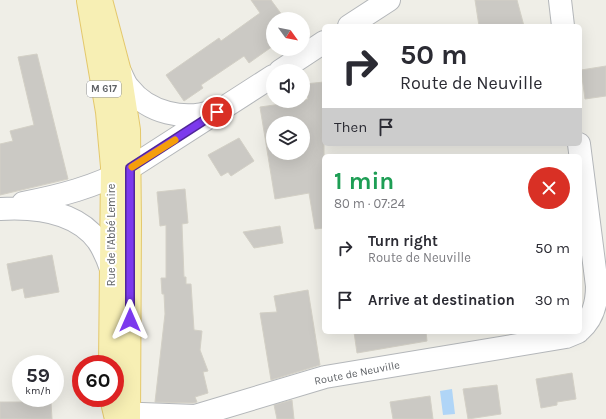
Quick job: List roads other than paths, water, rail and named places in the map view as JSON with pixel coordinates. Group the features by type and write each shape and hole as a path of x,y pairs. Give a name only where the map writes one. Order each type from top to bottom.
{"main road":[{"name":"M 617","path":"88,0 108,112 121,173"},
{"name":"M 617","path":"101,0 120,72 128,130 121,173"},
{"name":"Rue de l'Abbé Lemire","path":"110,355 111,269 121,173"},
{"name":"Rue de l'Abbé Lemire","path":"120,412 121,173"}],"street":[{"path":"352,24 389,0"},
{"path":"560,0 563,24"},
{"path":"291,64 322,43"},
{"path":"120,72 128,88 135,94 145,102 170,113 196,115 211,112 229,104"},
{"path":"0,208 78,191 121,173 266,80"},
{"name":"Route de Neuville","path":"582,168 597,286 597,297 592,313 582,327"},
{"path":"0,208 32,209 50,212 77,223 98,241 111,269"},
{"name":"Route de Neuville","path":"120,412 195,416 325,377 566,337 572,334"}],"water":[{"path":"452,389 455,414 443,415 440,391"}]}
